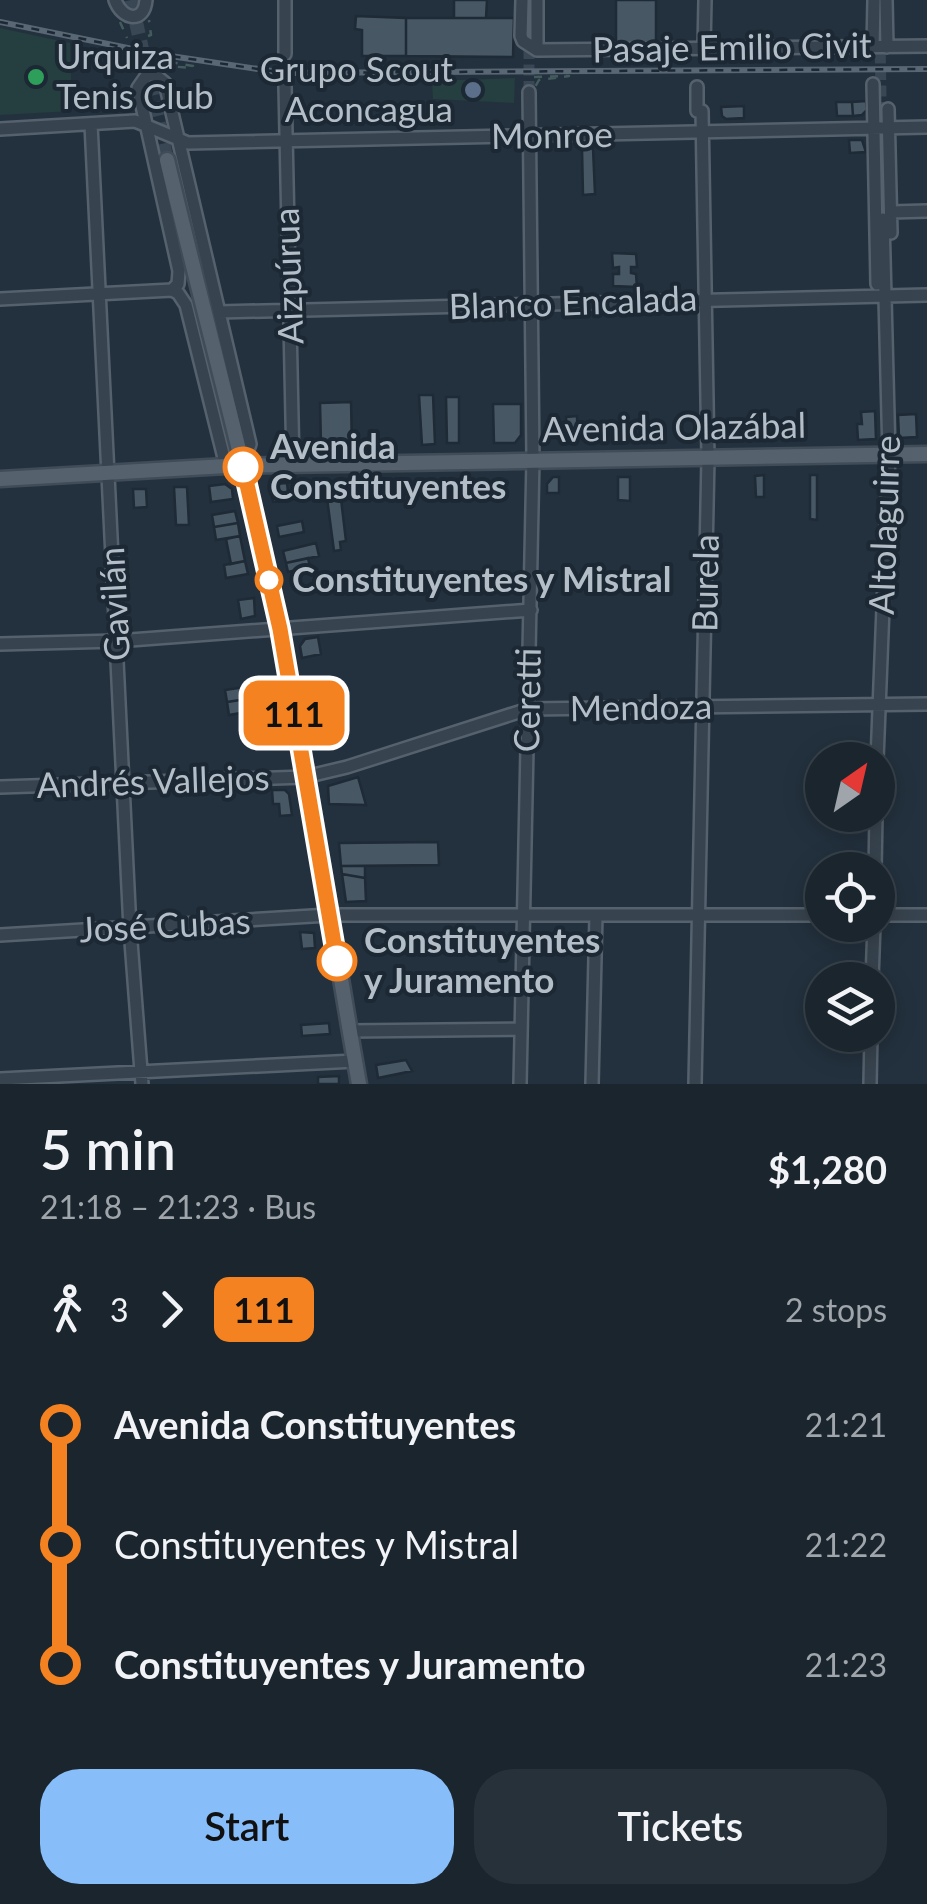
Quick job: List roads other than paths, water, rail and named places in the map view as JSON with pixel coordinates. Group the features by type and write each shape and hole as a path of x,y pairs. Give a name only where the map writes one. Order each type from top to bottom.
{"main road":[{"path":"159,159 242,466 280,629 358,1084"},
{"name":"Avenida Olazábal","path":"0,479 226,466 927,454"}],"street":[{"path":"115,0 119,11 130,17 144,12 146,0"},
{"path":"285,0 285,54"},
{"path":"526,0 529,24"},
{"path":"526,0 521,36 537,50"},
{"path":"537,0 537,50"},
{"path":"704,48 705,0"},
{"path":"880,0 880,43"},
{"name":"Pasaje Emilio Civit","path":"537,50 880,43 927,46"},
{"path":"159,159 144,124 140,82 155,74 165,83 250,444 242,466"},
{"name":"Altolaguirre","path":"873,84 876,282 884,294"},
{"name":"Aizpúrua","path":"285,86 293,465"},
{"name":"Ceretti","path":"520,1084 533,459 529,137 536,121 532,86"},
{"name":"Burela","path":"695,1084 708,458 702,112 697,111 697,86"},
{"name":"Altolaguirre","path":"878,742 889,455 884,294 890,281 888,109"},
{"path":"0,128 135,121 177,139"},
{"name":"Gavilán","path":"91,124 130,928 142,1078"},
{"name":"Monroe","path":"177,139 285,141 927,127"},
{"path":"172,290 178,284 180,272 156,144 177,139"},
{"path":"887,216 927,211"},
{"path":"0,300 172,290 178,293 186,305 226,466"},
{"name":"Blanco Encalada","path":"219,312 927,295"},
{"path":"0,644 117,641 530,610"},
{"name":"Mendoza","path":"306,777 347,768 528,709 927,704"},
{"name":"Andrés Vallejos","path":"0,787 306,777"},
{"name":"José Cubas","path":"0,935 329,915 805,915"},
{"path":"592,1084 596,915"},
{"path":"895,915 927,915"},
{"path":"350,1031 521,1029"},
{"path":"870,1084 871,1052"},
{"path":"0,1079 142,1078 354,1061"}],"tunnel":[{"path":"131,0 167,160"},
{"path":"529,24 529,92"},
{"path":"880,36 883,219"}],"railway":[{"path":"0,22 157,54 285,73 927,69"}],"place":[{"name":"Urquiza Tenis Club","path":"36,77"},
{"name":"Grupo Scout Aconcagua","path":"473,90"},
{"name":"Avenida Constituyentes","path":"243,467"},
{"name":"Constituyentes y Mistral","path":"269,580"},
{"name":"Constituyentes y Juramento","path":"337,961"}]}
